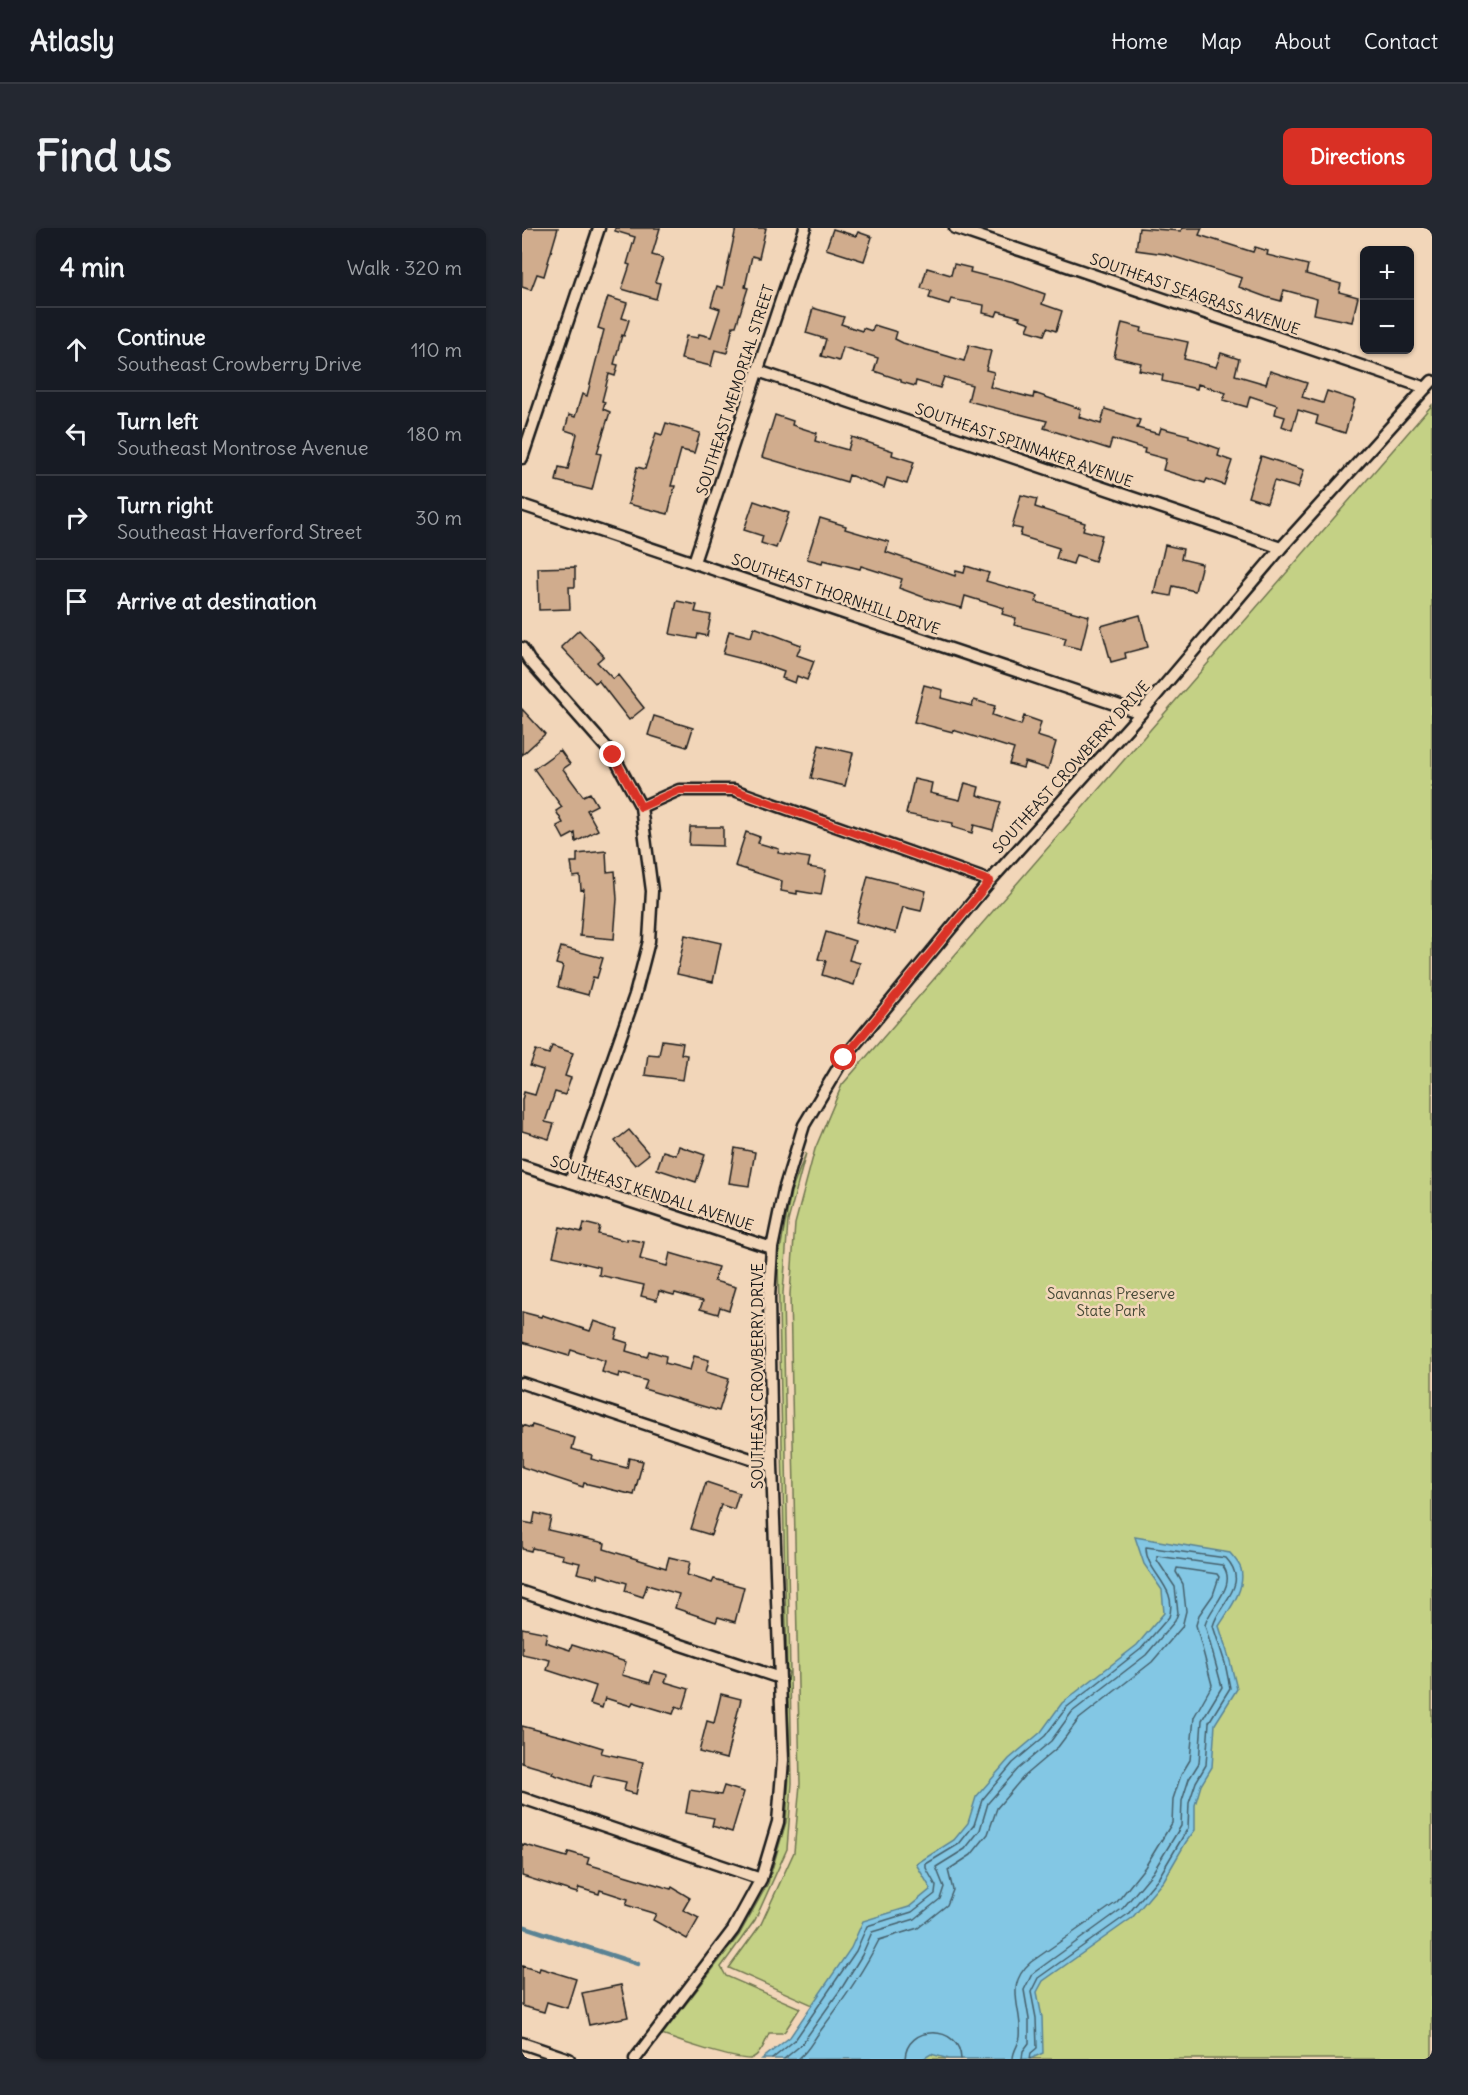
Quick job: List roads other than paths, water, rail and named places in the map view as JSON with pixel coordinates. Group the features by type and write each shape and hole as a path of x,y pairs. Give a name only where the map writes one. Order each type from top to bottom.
{"street":[{"path":"522,458 599,228"},
{"name":"SOUTHEAST MEMORIAL STREET","path":"694,562 805,228"},
{"name":"SOUTHEAST SEAGRASS AVENUE","path":"955,228 1429,384"},
{"name":"SOUTHEAST SPINNAKER AVENUE","path":"758,371 1281,548"},
{"name":"SOUTHEAST CROWBERRY DRIVE","path":"635,2059 733,1930 761,1879 778,1822 783,1760 768,1298 772,1248 784,1190 804,1125 844,1058 990,881 1141,712 1281,548 1429,384"},
{"name":"SOUTHEAST THORNHILL DRIVE","path":"522,505 1141,712"},
{"path":"522,648 529,660 613,755 641,807 652,891 649,941 635,995 570,1182"},
{"path":"641,807 679,790 734,790 990,881"},
{"name":"SOUTHEAST KENDALL AVENUE","path":"522,1166 772,1248"},
{"path":"522,1383 772,1466"},
{"path":"522,1592 780,1678"},
{"path":"522,1798 761,1879"},
{"path":"522,2043 569,2059"}],"water":[{"path":"1135,1537 1230,1553 1238,1563 1242,1577 1239,1592 1219,1626 1237,1689 1215,1724 1212,1767 1201,1785 1195,1805 1195,1830 1164,1880 1132,1918 1043,1981 1037,1992 1042,2017 1043,2053 1030,2059 949,2059 931,2054 923,2059 762,2059 790,2037 851,1948 863,1921 909,1907 931,1889 916,1864 954,1840 968,1823 976,1797 1009,1759 1041,1732 1062,1703 1137,1645 1164,1613 1162,1590 1144,1564"}],"waterway":[{"path":"522,1926 638,1964"}],"park label":[{"name":"Savannas Preserve State Park","path":"1111,1302"}]}
